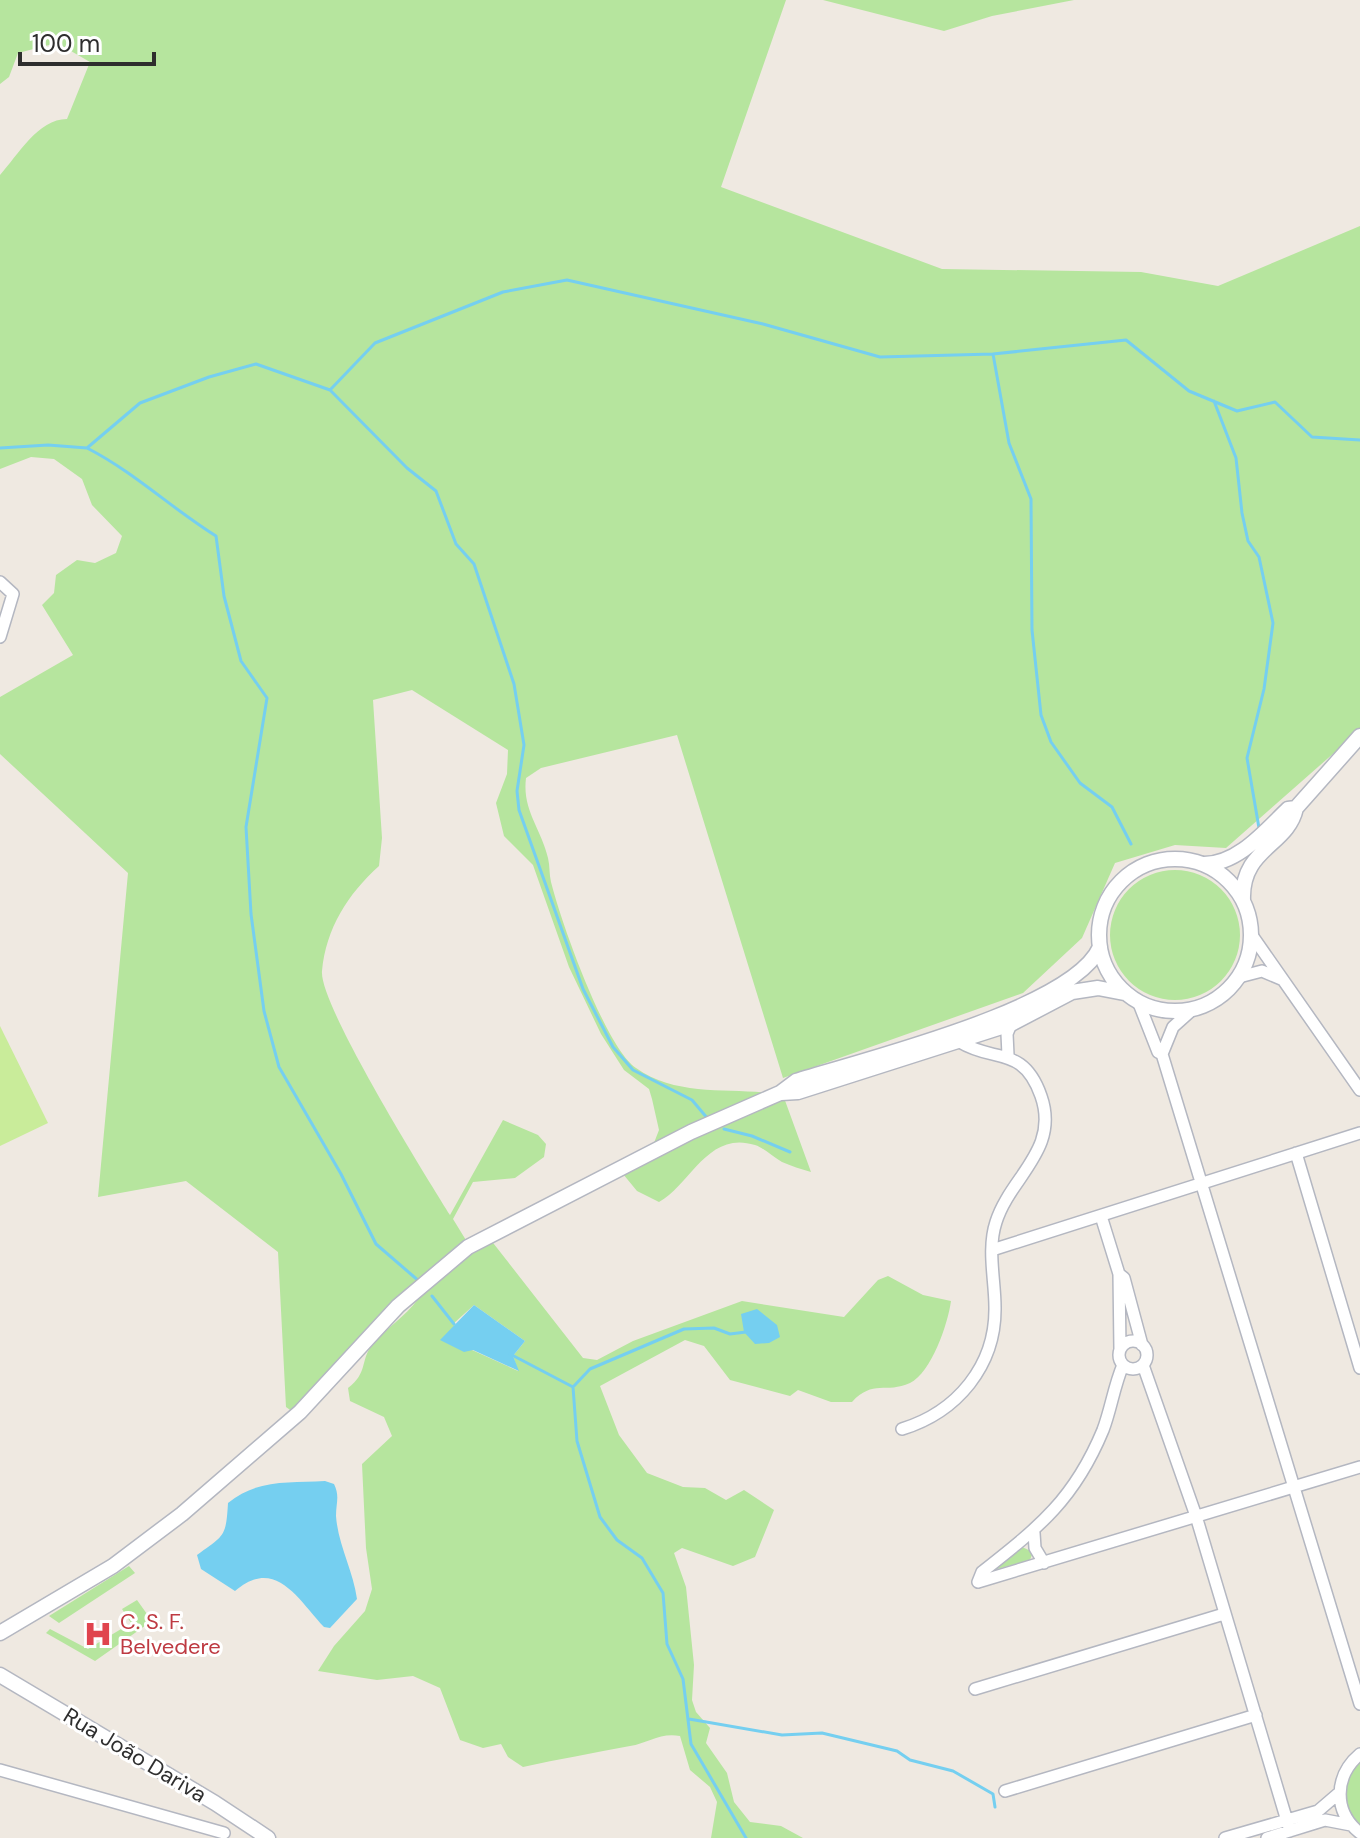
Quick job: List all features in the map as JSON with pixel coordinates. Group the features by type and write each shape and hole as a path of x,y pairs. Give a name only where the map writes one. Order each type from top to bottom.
{"street":[{"path":"0,582 13,594 0,637"},
{"path":"1360,736 1296,808 1293,820 1250,865 1243,886 1243,901 1251,934 1360,1090"},
{"path":"1296,808 1288,809 1240,852 1214,864 1180,859 1157,861 1126,876 1111,893 1102,913 1100,947 1112,978 1133,998 1158,1052 1162,1054 1360,1704"},
{"path":"1202,864 1222,875 1243,901"},
{"path":"780,1093 798,1092 960,1042 1011,1024 1080,989 1106,988 1170,1011 1193,1009 1214,1000 1239,977 1248,956 1251,934"},
{"path":"0,1633 113,1566 182,1514 300,1412 398,1306 468,1247 691,1132 780,1093 796,1081 1001,1015 1078,975 1100,947"},
{"path":"1239,977 1262,971 1281,979"},
{"path":"1162,1054 1173,1027 1193,1009"},
{"path":"1008,1055 1007,1034 1011,1024"},
{"path":"902,1429 949,1406 967,1388 981,1366 995,1318 994,1228 1002,1206 1036,1158 1045,1131 1040,1093 1030,1075 1008,1055 960,1042"},
{"path":"992,1250 1360,1133"},
{"path":"1296,1153 1360,1368"},
{"path":"1101,1216 1119,1274 1123,1365 1103,1428 1088,1462 1058,1506 1034,1533 982,1572 978,1582 1360,1467"},
{"path":"1119,1274 1124,1278 1146,1357 1143,1365 1196,1516 1289,1825"},
{"path":"1120,1350 1130,1342 1142,1345"},
{"path":"1123,1365 1131,1369 1143,1365"},
{"path":"1034,1533 1035,1548 1044,1563"},
{"path":"975,1689 1224,1614"},
{"name":"Rua João Dariva","path":"0,1675 229,1811 268,1838"},
{"path":"1005,1791 1256,1715"},
{"path":"1355,1829 1342,1810 1339,1793 1346,1769 1360,1754"},
{"path":"0,1770 223,1835 229,1811"},
{"path":"1267,1838 1318,1811 1339,1793"},
{"path":"1225,1838 1325,1820 1355,1829"}],"green space":[{"path":"0,0 786,0 721,187 942,269 1141,272 1218,286 1360,226 1360,730 1226,848 1175,845 1115,863 1082,938 1023,993 783,1078 677,735 541,768 526,778 527,800 545,847 551,882 564,925 598,1010 624,1056 636,1068 671,1084 783,1095 811,1172 782,1162 755,1145 739,1142 712,1152 659,1202 637,1191 623,1174 652,1148 659,1130 652,1099 649,1089 624,1070 601,1034 569,967 533,865 504,836 496,803 507,774 508,750 412,690 373,700 382,838 379,866 340,913 328,940 322,971 326,990 355,1053 450,1215 503,1120 538,1135 546,1144 544,1157 515,1178 473,1182 453,1219 472,1250 490,1239 583,1358 597,1360 633,1341 742,1301 844,1317 878,1280 888,1276 923,1295 951,1301 937,1347 918,1378 901,1386 867,1391 852,1402 831,1402 798,1390 790,1396 730,1380 704,1346 685,1340 600,1386 619,1435 647,1473 683,1487 705,1488 726,1500 744,1490 774,1510 755,1557 733,1566 682,1548 674,1553 686,1587 694,1665 692,1700 696,1712 710,1728 706,1743 727,1773 734,1802 750,1822 781,1826 803,1838 711,1838 717,1802 710,1787 690,1770 680,1736 661,1737 523,1767 508,1757 501,1744 483,1748 460,1740 440,1688 413,1676 377,1680 318,1671 334,1646 365,1611 372,1589 366,1548 362,1464 392,1436 384,1417 350,1401 348,1388 361,1372 372,1345 418,1299 359,1337 293,1412 286,1407 278,1252 186,1181 98,1197 128,873 0,754 0,697 73,655 42,605 54,593 56,575 77,560 95,563 116,553 122,536 92,505 82,479 54,459 31,457 0,469 0,175 38,131 67,119 90,62 57,43 18,53 9,77 0,84","holes":["474,1305 525,1341 513,1356 518,1371 472,1350 453,1324"]},
{"path":"823,0 1074,0 992,16 944,31"},
{"path":"1175,870 1200,875 1221,889 1235,910 1240,935 1235,960 1221,981 1200,995 1175,1000 1150,995 1129,981 1115,960 1110,935 1115,910 1129,889 1150,875"},
{"path":"0,1026 48,1123 0,1146"},
{"path":"1022,1547 1033,1552 1030,1560 994,1570"},
{"path":"129,1566 135,1573 59,1623 49,1616"},
{"path":"137,1600 152,1621 95,1661 46,1633 50,1629 88,1649 131,1623 122,1609"},
{"path":"1360,1762 1360,1826 1349,1811 1346,1794 1350,1777"}],"water":[{"path":"474,1305 525,1341 513,1356 519,1371 473,1350 464,1352 440,1340"},
{"path":"757,1309 777,1325 780,1337 769,1343 755,1344 744,1332 741,1314"},
{"path":"325,1481 336,1488 337,1527 357,1599 330,1628 324,1627 285,1585 262,1578 249,1581 235,1591 201,1569 197,1555 222,1535 228,1503 239,1495 262,1486"}],"waterway":[{"path":"0,448 48,445 87,448 140,403 209,377 256,364 330,390 375,343 503,292 567,280 763,324 880,357 993,354 1126,340 1189,391 1237,411 1275,402 1312,437 1360,440"},
{"path":"993,354 1009,443 1031,499 1032,630 1041,715 1051,742 1080,783 1112,807 1131,844"},
{"path":"331,391 407,468 436,491 456,544 474,564 514,684 524,745 517,791 519,810 583,989 613,1047 633,1070 692,1100 708,1119"},
{"path":"1214,401 1236,458 1248,541 1259,557 1273,623 1264,689 1247,758 1259,828"},
{"path":"87,448 121,468 216,536 224,596 241,661 267,698 246,827 251,914 264,1011 279,1067 341,1174 376,1244 420,1282"},
{"path":"724,1129 752,1136 790,1152"},
{"path":"432,1296 454,1324"},
{"path":"573,1387 590,1369 684,1329 714,1328 730,1334 746,1332"},
{"path":"510,1354 573,1387 577,1441 600,1517 617,1540 642,1558 663,1593 667,1644 683,1679 691,1744 746,1838"},
{"path":"689,1719 782,1735 822,1733 897,1751 910,1760 953,1771 993,1794 995,1807"}],"place":[{"name":"C. S. F. Belvedere","path":"98,1634"}]}
